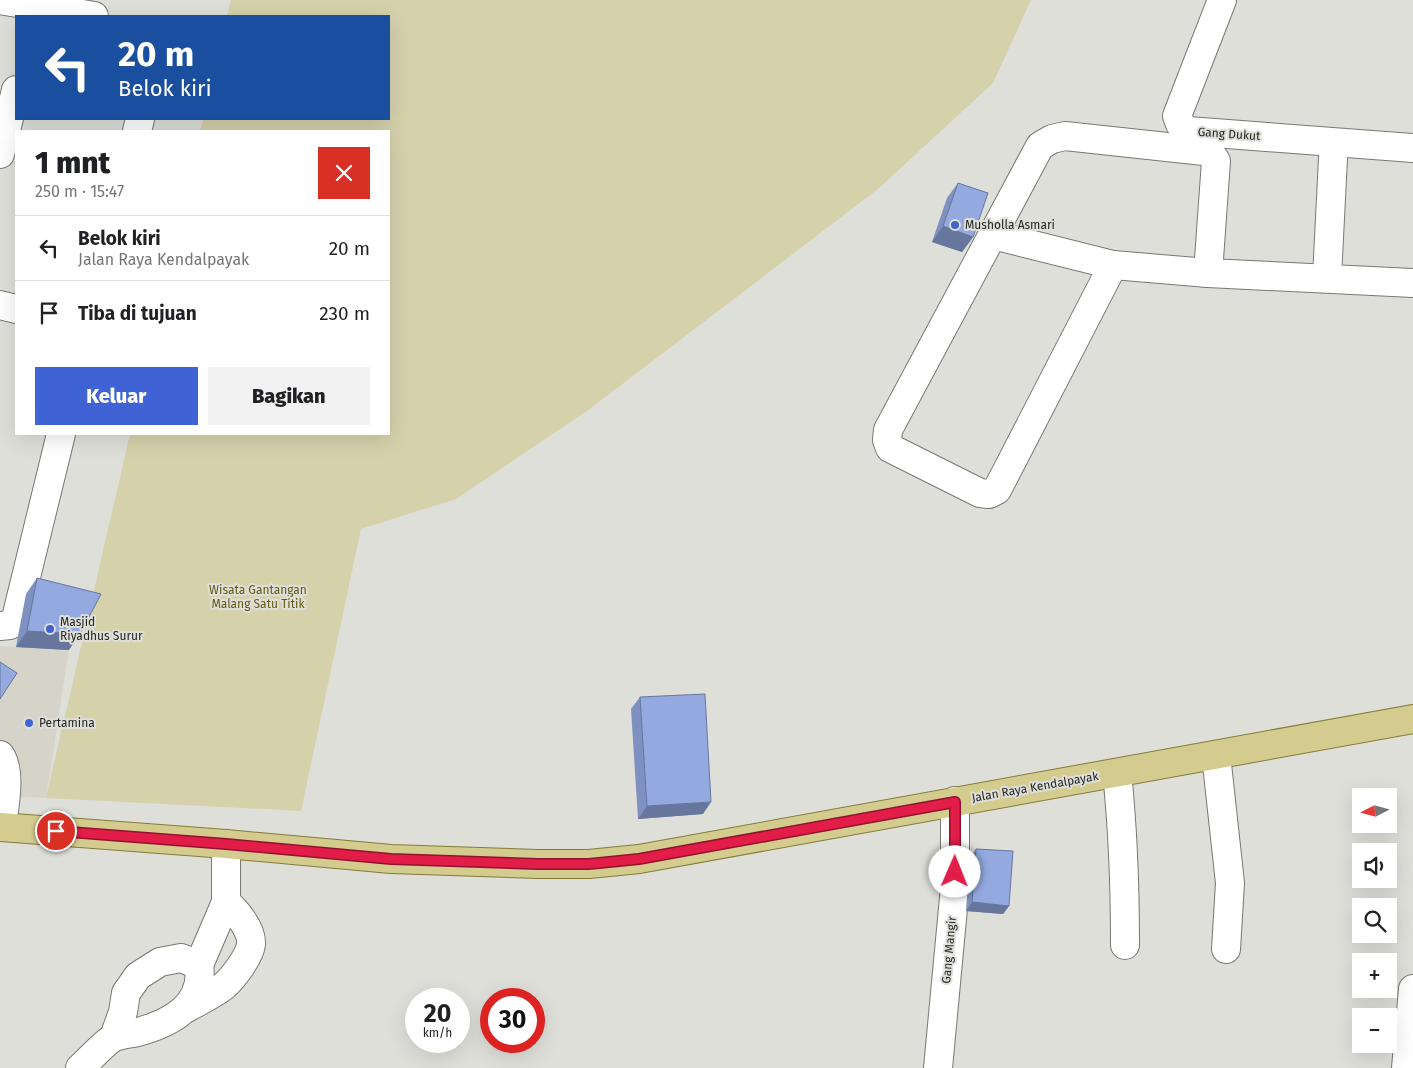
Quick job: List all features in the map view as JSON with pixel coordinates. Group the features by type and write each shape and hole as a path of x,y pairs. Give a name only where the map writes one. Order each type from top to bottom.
{"main road":[{"name":"Jalan Raya Kendalpayak","path":"1,827 391,859 589,864 639,859 1413,719"}],"street":[{"path":"0,0 36,12 80,15"},
{"name":"Gang Dukut","path":"1222,0 1178,116 1180,124 1188,131 1413,148"},
{"path":"0,154 15,94"},
{"path":"1113,265 997,490 989,494 980,493 890,448 886,440 888,430 1040,146 1052,139 1065,136 1204,151 1212,155 1216,160 1208,273"},
{"path":"1327,278 1333,158"},
{"path":"992,235 1113,265 1208,273 1413,283"},
{"path":"0,305 15,309"},
{"path":"0,626 10,625 16,618 61,435"},
{"path":"0,755 4,761 6,773 1,827"},
{"path":"1216,755 1230,884 1226,949"},
{"path":"1117,773 1124,853 1125,945"},
{"name":"Gang Mangir","path":"938,1068 954,887 955,802"},
{"path":"187,1008 199,986 199,965 226,902 226,844"},
{"path":"114,1037 138,1032 167,1022 224,986 244,963 251,944 248,931 239,914 226,902"},
{"path":"80,1068 114,1037 123,1012 126,993 138,976 160,962 181,958 199,965"},
{"path":"1406,1068 1413,989"}],"shaded area":[{"name":"Pertamina","path":"0,646 69,650 46,798 0,796"}],"green space":[{"name":"Wisata Gantangan Malang Satu Titik","path":"231,0 1031,0 993,83 878,189 587,411 456,499 361,529 301,811 46,798 130,435 390,435 390,130 200,130 203,120 390,120 390,15 227,15"}],"building":[{"path":"958,183 988,193 973,237 943,226"},
{"path":"37,578 101,594 80,634 27,631"},
{"path":"0,662 17,673 0,699"},
{"path":"705,694 711,802 647,806 640,697"},
{"path":"976,849 1013,851 1009,906 972,902"}],"place":[{"name":"Musholla Asmari","path":"955,225"},
{"name":"Masjid Riyadhus Surur","path":"50,629"},
{"name":"Pertamina","path":"29,723"}],"route":[{"path":"56,831 391,859 589,864 639,859 955,802 955,872"}]}
